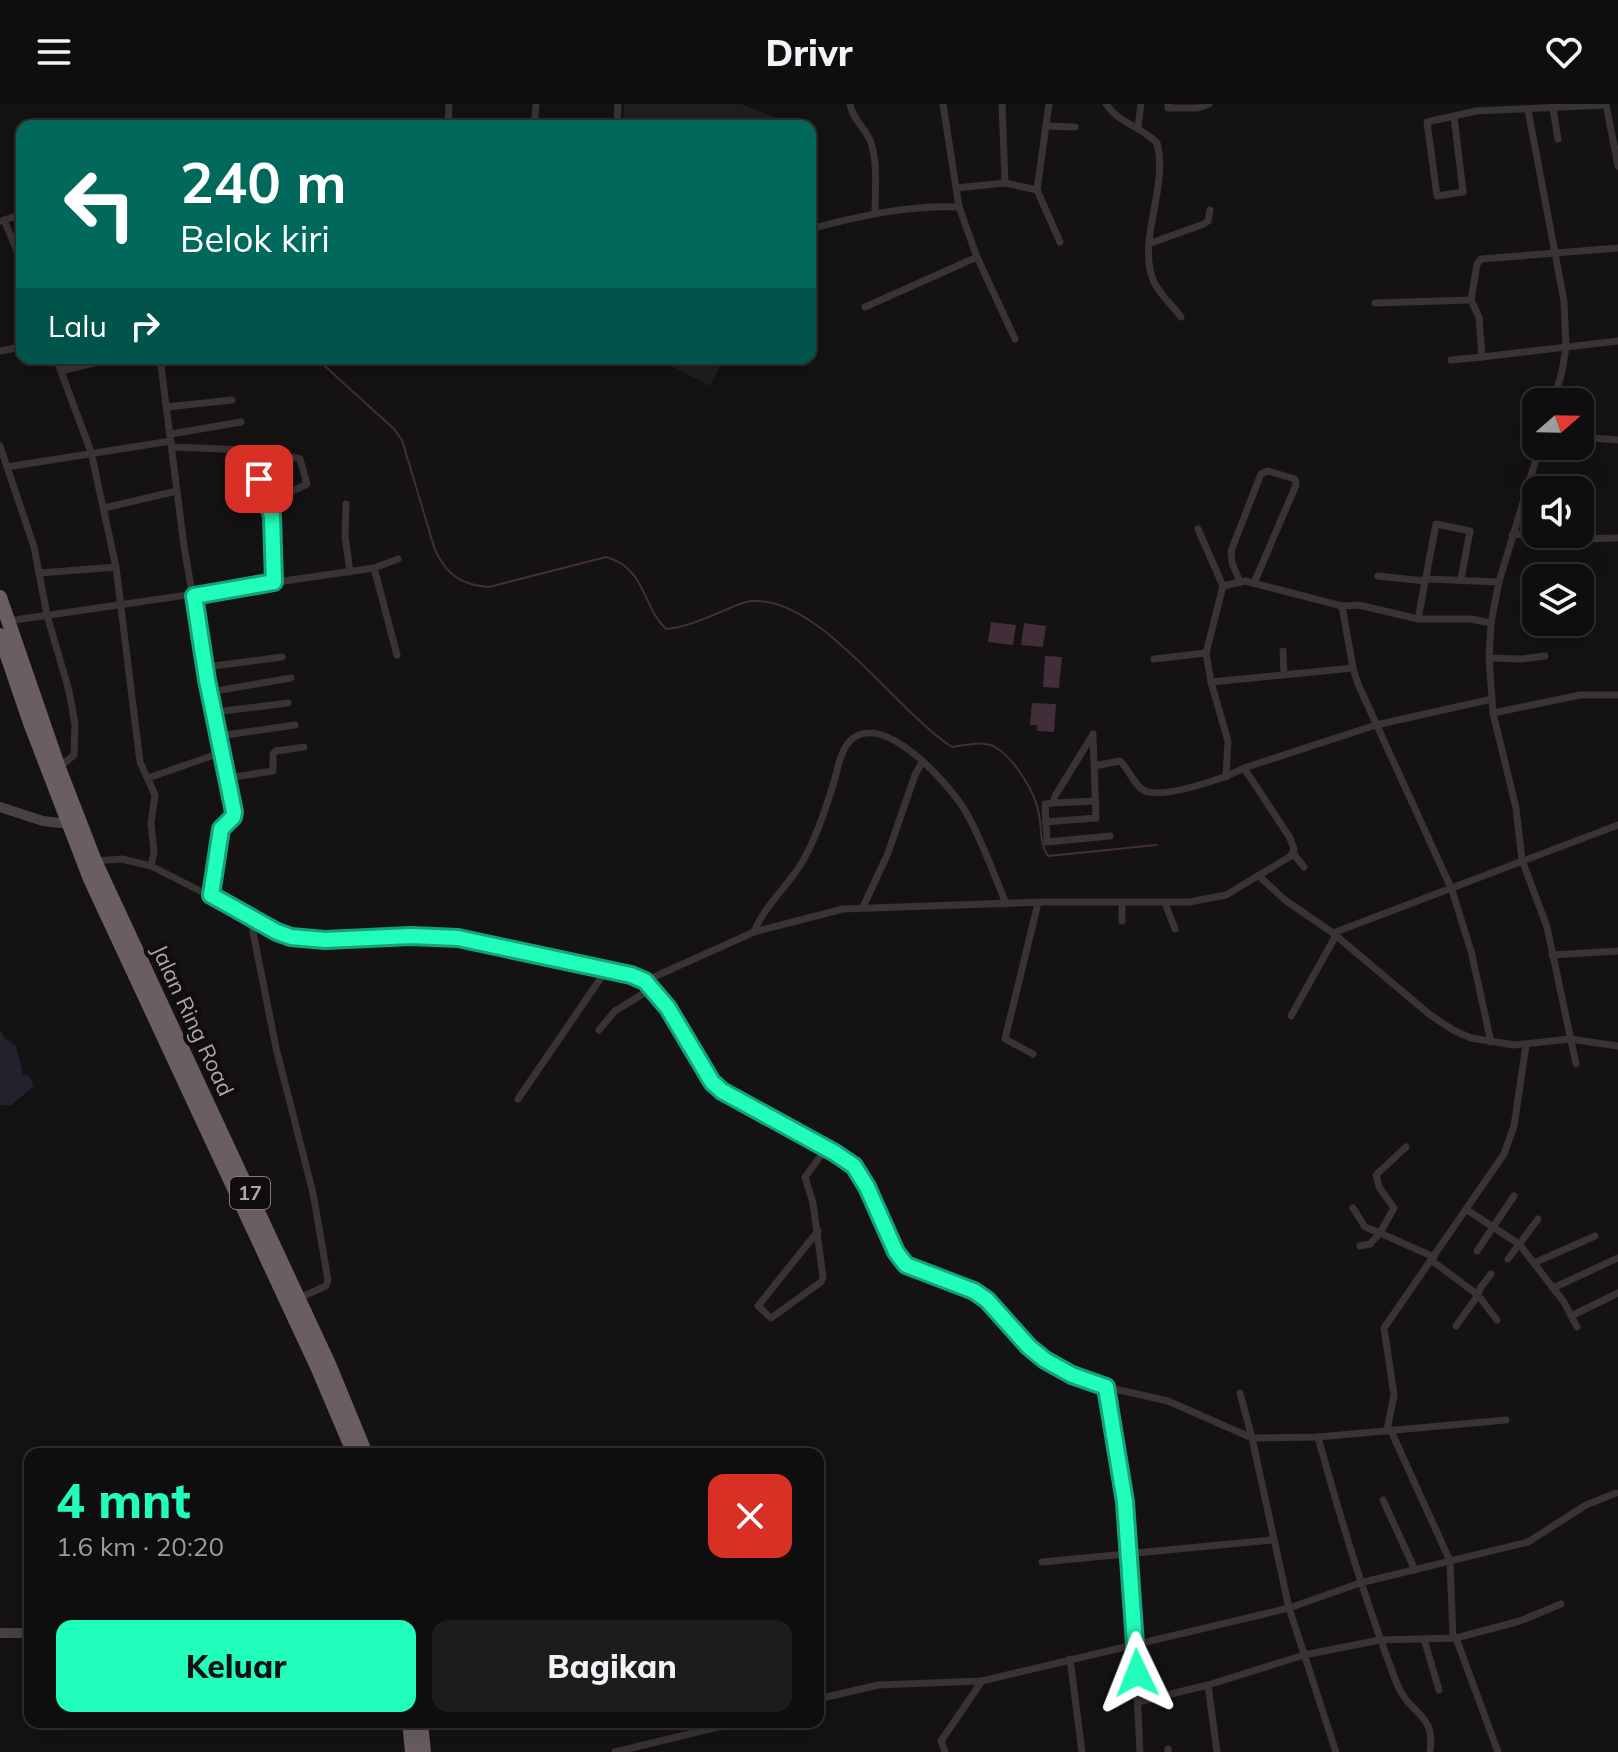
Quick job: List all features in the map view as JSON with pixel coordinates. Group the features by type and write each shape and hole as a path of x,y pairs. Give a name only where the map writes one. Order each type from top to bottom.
{"highway":[{"name":"Jalan Ring Road","path":"0,597 13,620 59,768 95,861 299,1298 352,1448"},
{"name":"Jalan Ring Road","path":"0,635 30,723 102,905 363,1448"},
{"path":"410,1728 412,1752"},
{"path":"422,1728 424,1752"}],"street":[{"path":"850,104 854,117 868,135 873,148 875,213"},
{"path":"943,104 959,207 977,257 1015,339"},
{"path":"1002,104 1005,183"},
{"path":"1049,104 1037,190 1060,242"},
{"path":"1106,104 1117,117 1155,140 1159,148 1160,179 1149,262 1155,285 1181,317"},
{"path":"1138,127 1141,104"},
{"path":"1168,104 1168,108 1209,104"},
{"path":"1454,116 1464,189 1462,193 1436,195 1427,122 1476,111 1606,104 1618,166"},
{"path":"1553,109 1558,139"},
{"path":"1528,110 1564,301 1566,347 1557,388"},
{"path":"1047,126 1075,127"},
{"path":"956,188 1005,183 1037,190"},
{"path":"816,228 875,213 936,206 959,207"},
{"path":"1151,243 1204,224 1208,221 1210,210"},
{"path":"2,220 16,250"},
{"path":"1482,357 1479,317 1471,300 1477,264 1481,259 1618,248"},
{"path":"865,307 977,257"},
{"path":"1375,303 1471,300"},
{"path":"1451,360 1618,341"},
{"path":"58,364 91,452 116,567 140,762 155,795 151,823 154,852 151,866"},
{"path":"61,371 90,364"},
{"path":"161,364 194,596 234,812 221,829 211,895"},
{"path":"167,407 232,400"},
{"path":"7,467 172,441 241,422"},
{"path":"1594,438 1618,440"},
{"path":"172,441 246,450"},
{"path":"0,446 29,530 40,573 43,616 69,691 76,737 74,755 59,768"},
{"path":"268,503 307,484 304,468 297,456 260,473 259,477 272,516 274,582"},
{"path":"1536,460 1499,582 1491,623 1489,658 1493,713 1516,808 1522,860 1547,927 1576,1064"},
{"path":"1240,582 1231,551 1261,474 1268,471 1295,479 1296,485 1254,583"},
{"path":"104,508 177,491"},
{"path":"346,504 345,536 350,572"},
{"path":"1418,619 1438,523 1470,531 1461,579"},
{"path":"1198,529 1223,586 1206,653 1228,741 1226,777"},
{"path":"1512,535 1522,534"},
{"path":"1594,539 1618,538"},
{"path":"13,620 350,572 374,568 398,559"},
{"path":"40,573 116,567"},
{"path":"374,568 397,655"},
{"path":"1378,576 1499,582"},
{"path":"1223,586 1254,583 1342,606 1359,605 1418,619 1471,619 1491,623"},
{"path":"1342,606 1353,668 1452,890 1470,946 1491,1042"},
{"path":"1283,651 1284,674"},
{"path":"1154,659 1206,653"},
{"path":"1489,658 1545,656"},
{"path":"206,667 282,657"},
{"path":"1211,682 1353,668"},
{"path":"210,692 291,678"},
{"path":"1493,713 1580,695 1618,695"},
{"path":"1094,766 1120,761 1146,791 1201,785 1376,725 1492,699"},
{"path":"215,712 288,703"},
{"path":"219,736 295,725"},
{"path":"754,932 761,916 807,854 850,741 872,732 901,744 940,778 966,812 984,847 1006,904"},
{"path":"1045,822 1096,818 1093,734 1053,803"},
{"path":"227,778 273,771 276,751 304,747"},
{"path":"148,778 223,752"},
{"path":"863,907 888,853 922,762"},
{"path":"1244,768 1290,838 1293,853 1304,867"},
{"path":"1096,801 1045,804 1047,842 1110,836"},
{"path":"0,807 43,821 69,824"},
{"path":"1291,1016 1334,935 1618,825"},
{"path":"645,981 754,932 828,913 863,907 1165,903 1216,898 1236,891 1293,853"},
{"path":"95,861 122,859 151,866 291,937 325,940 411,936 458,938 607,969 645,981 668,1008 712,1082 722,1091 848,1160 859,1174 896,1252 906,1265 974,1291 987,1300 1029,1347 1072,1375 1106,1387 1168,1401 1252,1438 1318,1437 1506,1420"},
{"path":"1259,876 1278,895 1381,971 1441,1023 1471,1038 1526,1045 1570,1039 1618,1046"},
{"path":"1033,1054 1008,1042 1005,1035 1040,903"},
{"path":"1122,903 1122,921"},
{"path":"1165,903 1175,929"},
{"path":"250,917 273,1036 313,1193 328,1280 326,1286 299,1298"},
{"path":"1552,955 1618,951"},
{"path":"518,1099 607,969"},
{"path":"599,1030 615,1011 651,989"},
{"path":"1498,1752 1455,1638 1450,1561 1389,1431 1394,1395 1384,1328 1495,1171 1511,1141 1526,1045"},
{"path":"1360,1246 1370,1244 1380,1233 1394,1208 1379,1187 1376,1175 1406,1147"},
{"path":"818,1231 758,1306 771,1318 821,1282 818,1231 805,1177 826,1149"},
{"path":"1477,1251 1514,1196"},
{"path":"1353,1208 1365,1227 1432,1259 1478,1295 1497,1320"},
{"path":"1467,1210 1519,1244 1553,1288 1577,1327"},
{"path":"1508,1259 1538,1219"},
{"path":"1534,1263 1595,1236"},
{"path":"1553,1288 1618,1258"},
{"path":"1456,1326 1491,1274"},
{"path":"1571,1316 1618,1293"},
{"path":"1106,1387 1122,1476 1130,1554 1137,1644 1140,1752"},
{"path":"1240,1393 1289,1608 1336,1752"},
{"path":"1318,1437 1360,1583 1380,1640 1402,1697 1427,1723 1432,1733 1430,1752"},
{"path":"824,1698 878,1685 935,1680 982,1681 1289,1608 1360,1583 1528,1542 1586,1505 1616,1493"},
{"path":"1383,1500 1415,1570"},
{"path":"1042,1562 1272,1540"},
{"path":"1138,1702 1208,1685 1304,1655 1380,1640 1455,1638 1520,1621 1561,1604"},
{"path":"0,1633 24,1633"},
{"path":"1424,1639 1439,1690"},
{"path":"1070,1659 1082,1752"},
{"path":"945,1752 941,1741 982,1681"},
{"path":"1208,1685 1217,1752"},
{"path":"615,1752 714,1728"}],"shaded area":[{"path":"624,104 741,104 782,120 623,120"},
{"path":"668,364 721,364 710,386"},
{"path":"991,622 1016,625 1013,645 988,642"},
{"path":"1024,623 1046,626 1043,647 1021,645"},
{"path":"1045,656 1062,657 1059,688 1043,687"},
{"path":"1032,703 1056,704 1054,732 1037,731 1037,725 1030,725"},
{"path":"0,1029 4,1038 16,1046 23,1074 29,1076 34,1086 11,1105 0,1105"}],"waterway":[{"path":"323,364 394,429 402,440 435,550 456,577 470,584 489,587 606,557 629,570 666,629 690,624 747,602 778,605 804,617 831,636 952,747 985,744 1002,752 1017,768 1033,796 1048,856 1156,845"}],"route":[{"path":"259,479 272,516 274,582 194,596 207,680 234,812 221,829 211,895 291,937 325,940 411,936 458,938 607,969 645,981 668,1008 704,1072 722,1091 854,1166 867,1187 896,1252 906,1265 974,1291 987,1300 1029,1347 1045,1360 1072,1375 1106,1387 1125,1502 1137,1673"}]}
